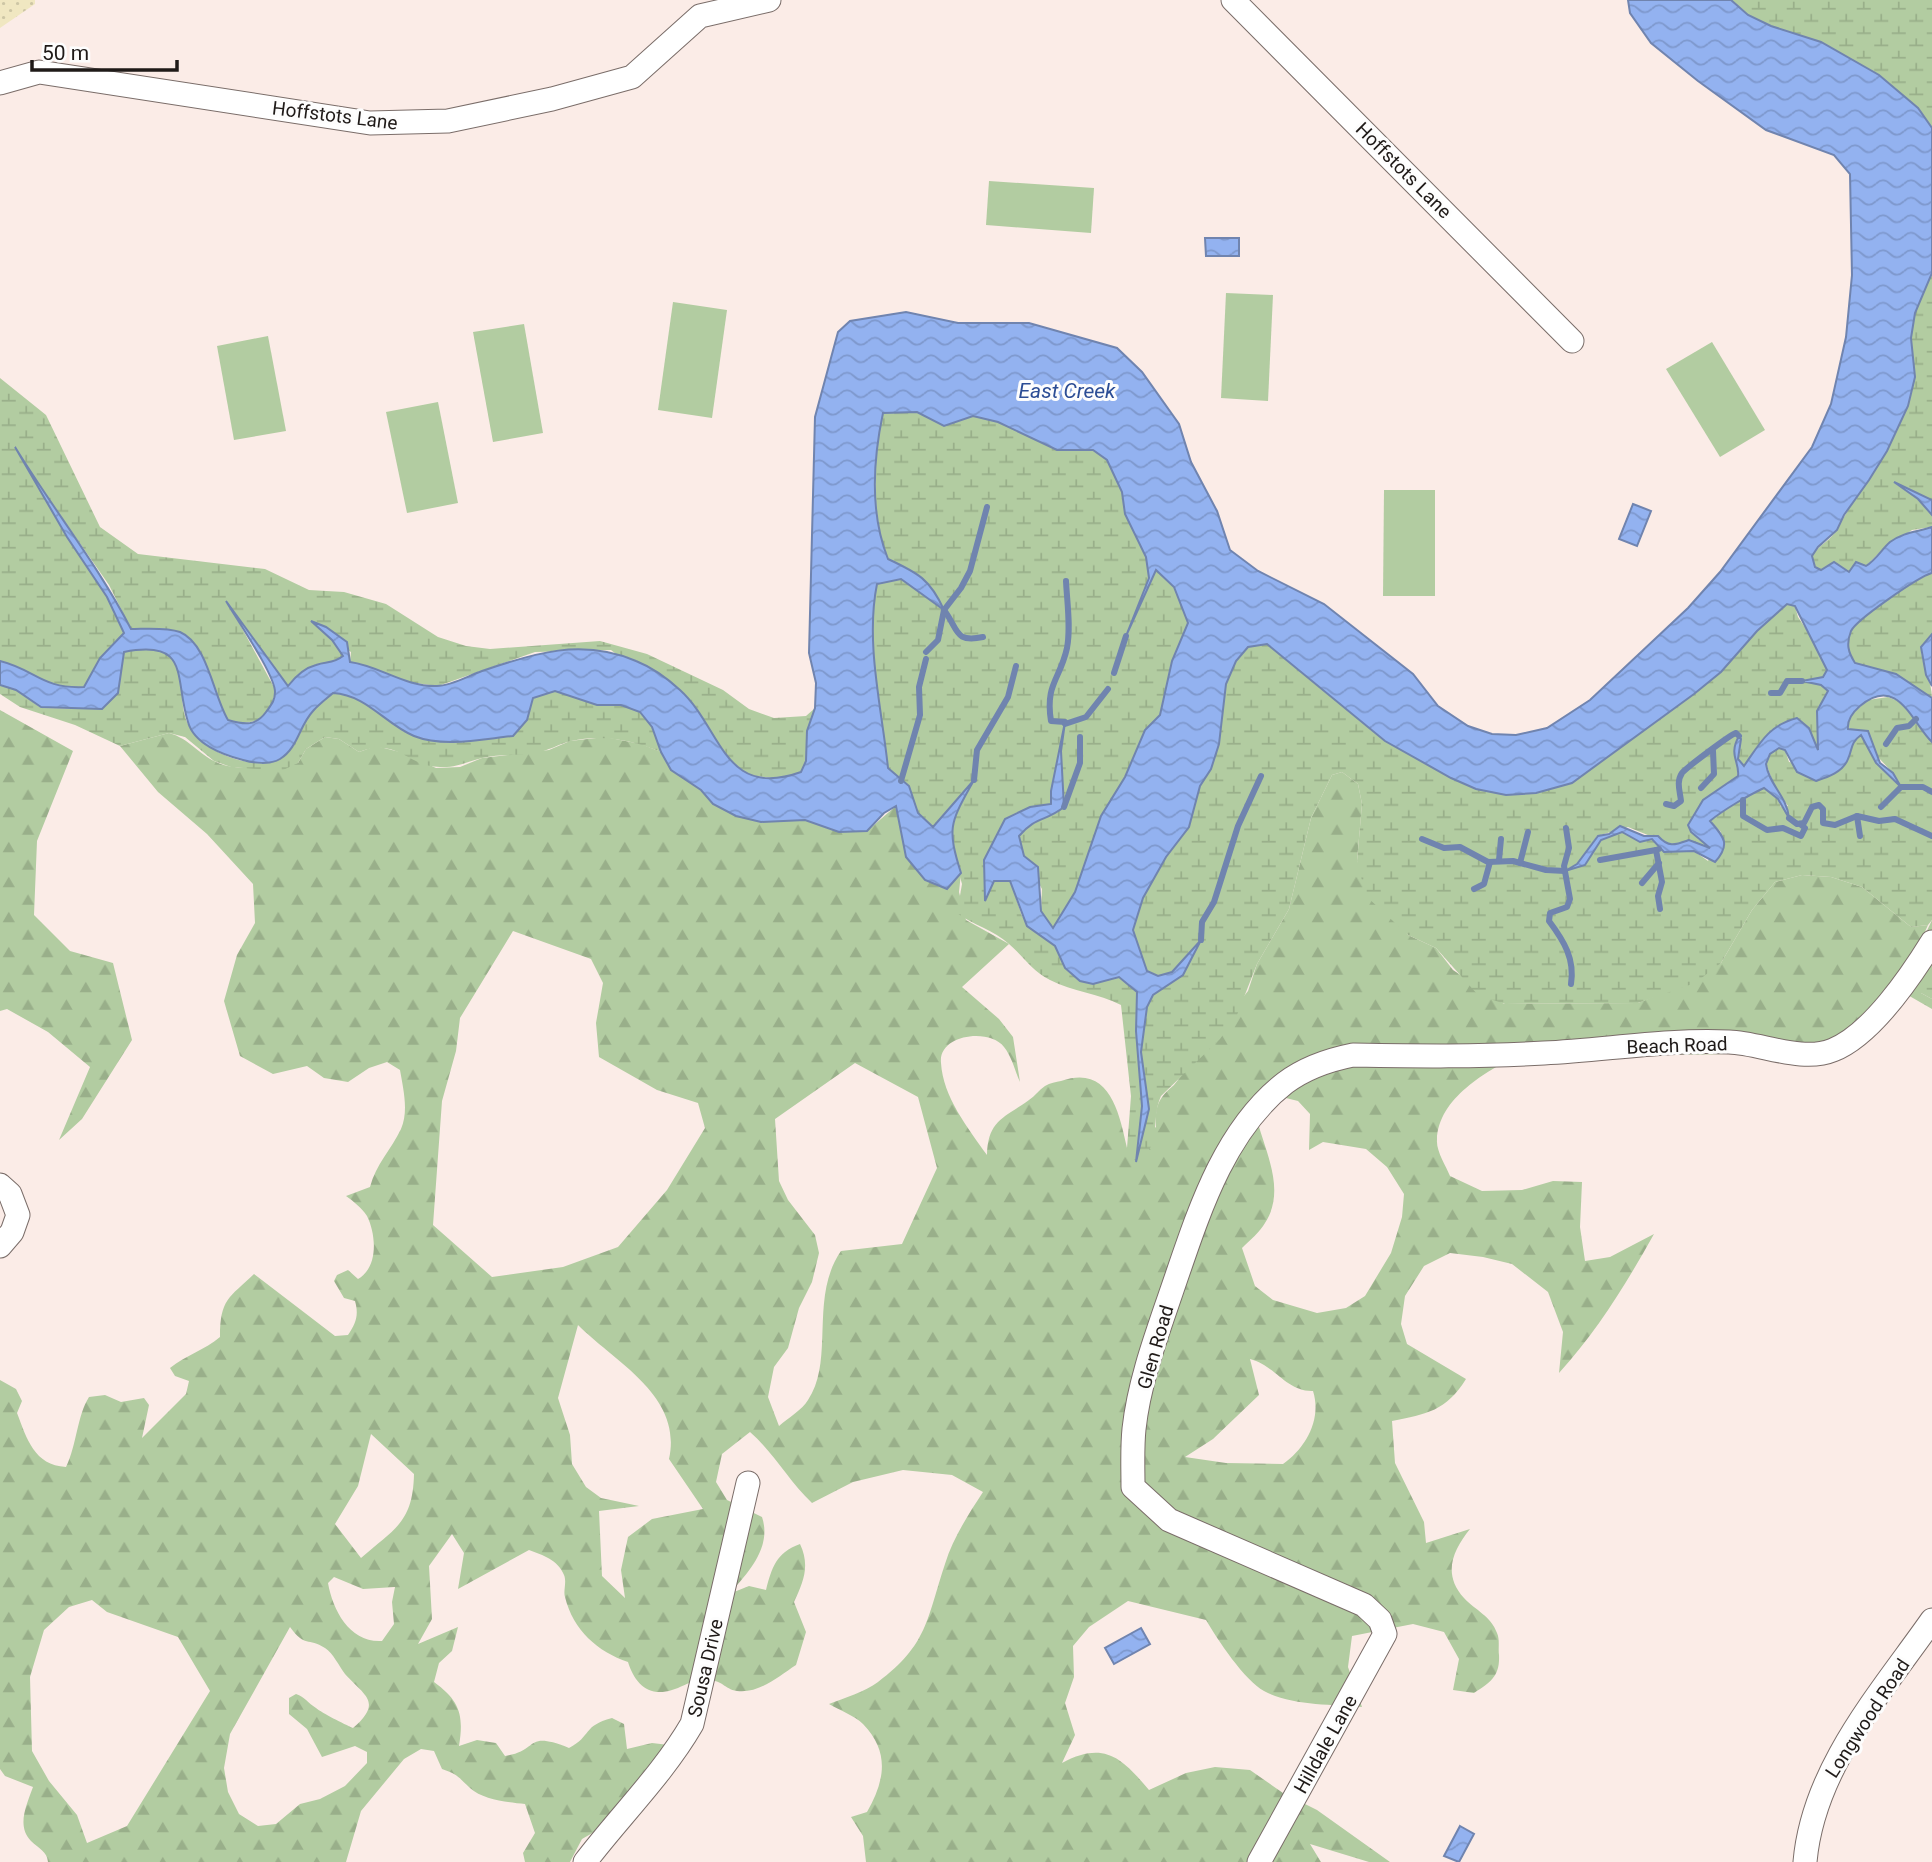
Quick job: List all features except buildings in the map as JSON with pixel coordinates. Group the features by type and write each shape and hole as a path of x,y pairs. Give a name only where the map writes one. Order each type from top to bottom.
{"street":[{"name":"Hoffstots Lane","path":"0,83 39,72 370,123 448,121 552,99 632,77 701,8 769,0"},
{"name":"Hoffstots Lane","path":"1233,0 1572,341"},
{"name":"Beach Road","path":"1412,1056 1543,1054 1692,1040 1745,1043 1792,1052 1831,1051 1852,1041 1899,990 1932,942"},
{"name":"Glen Road","path":"1383,1626 1364,1605 1169,1520 1133,1487 1134,1427 1154,1340 1204,1198 1248,1122 1283,1084 1332,1059 1353,1055 1412,1056"},
{"path":"0,1185 10,1194 18,1216 12,1232 0,1246"},
{"name":"Sousa Drive","path":"585,1862 619,1816 677,1750 692,1724 747,1483"},
{"name":"Longwood Road","path":"1805,1862 1806,1845 1824,1783 1852,1735 1932,1620"},
{"name":"Hilldale Lane","path":"1259,1862 1384,1639 1383,1626"}],"green space":[{"path":"1731,0 1932,0 1932,128 1918,108 1821,42 1771,26 1748,15"},
{"path":"989,181 1094,188 1091,233 986,225"},
{"path":"1932,273 1932,500 1896,484 1918,499 1932,515 1932,527 1912,530 1881,551 1866,566 1862,564 1849,572 1834,562 1821,570 1815,567 1812,556 1834,533 1883,455 1907,408 1913,381 1913,322"},
{"path":"1226,293 1273,295 1268,401 1221,398"},
{"path":"673,302 727,310 712,418 658,410"},
{"path":"524,324 543,433 493,442 473,332"},
{"path":"268,336 286,431 234,440 217,346"},
{"path":"1712,342 1765,430 1720,457 1666,369"},
{"path":"0,378 46,415 100,527 138,554 265,569 309,590 344,592 386,604 438,637 466,646 490,649 600,641 647,654 723,690 749,709 774,718 806,716 815,708 807,731 806,761 801,772 780,779 749,775 723,755 702,722 611,650 535,652 438,686 400,681 350,662 351,652 332,640 344,656 334,663 316,665 288,686 231,608 275,689 270,707 260,718 246,723 228,720 216,700 203,658 152,630 131,629 109,585 33,476 67,537 107,597 124,633 100,658 84,687 48,682 0,661"},
{"path":"438,402 458,503 407,513 386,412"},
{"path":"883,412 917,412 944,426 973,416 998,422 1057,450 1093,450 1107,460 1122,492 1125,514 1146,557 1149,578 1133,618 1156,569 1174,587 1188,623 1172,661 1160,715 1145,730 1125,777 1101,816 1075,892 1053,928 1041,911 1042,889 1024,856 1019,836 1031,825 1064,807 1061,751 1051,791 1052,805 1030,807 1005,819 984,860 985,899 994,881 1010,881 1022,916 1055,946 1065,968 1119,977 1137,992 1136,1031 1142,1106 1138,1151 1149,1109 1141,1052 1147,1007 1153,995 1183,975 1199,942 1172,972 1158,976 1147,971 1133,930 1143,898 1166,857 1189,827 1200,786 1211,769 1219,744 1226,684 1236,661 1248,647 1267,644 1385,741 1451,778 1572,783 1721,672 1757,631 1787,603 1795,606 1798,617 1818,647 1827,670 1823,677 1803,681 1821,685 1829,691 1817,711 1818,753 1809,728 1755,752 1744,766 1738,759 1741,739 1735,743 1738,776 1717,790 1688,825 1698,839 1710,845 1710,848 1689,840 1675,846 1628,827 1597,836 1577,864 1569,868 1585,865 1601,840 1622,832 1657,841 1678,852 1694,851 1708,861 1721,832 1710,821 1737,801 1764,788 1778,799 1781,807 1788,806 1775,788 1766,763 1770,754 1779,748 1785,750 1789,762 1839,771 1861,735 1876,763 1895,782 1893,773 1877,756 1868,731 1850,730 1847,723 1852,714 1868,700 1888,697 1903,703 1932,742 1932,920 1928,925 1911,927 1862,887 1831,877 1802,875 1775,882 1752,910 1721,963 1695,983 1638,1003 1505,1004 1478,995 1436,948 1408,935 1366,896 1357,861 1362,804 1358,784 1342,772 1332,775 1311,818 1289,909 1257,964 1237,1015 1220,1039 1161,1096 1150,1149 1136,1162 1127,1148 1131,1096 1121,1005 1050,980 1033,968 1003,939 957,913 962,884 950,841 955,816 972,784 934,827 918,813 909,786 888,769 874,652 877,583 901,579 943,609 928,583 888,559 882,542 875,487"},
{"path":"1384,490 1435,490 1435,596 1383,596"},
{"path":"1932,573 1932,634 1921,647 1932,698 1896,674 1855,663 1848,644 1855,625 1902,590"},
{"path":"145,648 161,651 171,657 177,666 184,712 192,732 206,745 243,761 262,761 293,747 311,712 333,693 366,703 415,736 527,720 533,698 555,691 597,705 621,705 641,712 652,727 661,752 628,741 594,738 571,741 535,753 488,757 456,766 440,767 419,763 384,748 359,752 339,739 325,737 306,749 298,763 281,771 231,767 214,761 185,737 169,733 120,746 75,725 20,707 0,694 0,685 16,690 41,708 102,709 118,693 124,652"},
{"path":"0,710 73,751 37,841 34,915 70,951 113,963 132,1040 82,1119 59,1140 90,1067 48,1032 7,1009 0,1011"},
{"path":"169,733 183,739 216,762 235,767 256,767 298,763 306,749 325,737 339,739 359,752 376,746 404,753 436,768 460,767 482,758 549,750 570,741 605,737 641,744 661,752 672,770 702,790 713,804 736,816 761,822 805,820 839,832 867,831 896,806 906,857 925,880 947,889 961,873 959,892 966,920 1009,944 962,987 999,1019 1013,1037 1020,1082 1004,1047 988,1037 956,1040 942,1053 943,1076 951,1100 987,1155 990,1134 999,1121 1045,1086 1077,1077 1090,1079 1101,1085 1109,1094 1120,1120 1127,1148 1156,1127 1157,1108 1164,1094 1248,991 1257,964 1289,909 1311,818 1332,775 1342,772 1358,784 1362,804 1357,861 1408,935 1436,948 1453,970 1504,1004 1638,1003 1665,992 1721,963 1752,910 1775,882 1802,875 1831,877 1862,887 1911,927 1928,925 1898,987 1878,1015 1853,1039 1832,1046 1749,1053 1520,1054 1466,1088 1446,1111 1440,1125 1437,1144 1450,1176 1482,1191 1522,1190 1553,1181 1582,1182 1580,1227 1585,1261 1610,1257 1654,1234 1611,1306 1559,1373 1563,1332 1548,1292 1512,1264 1450,1253 1424,1266 1405,1296 1401,1324 1407,1344 1466,1379 1443,1405 1416,1416 1392,1421 1395,1463 1424,1522 1426,1543 1470,1529 1452,1562 1453,1580 1464,1598 1491,1622 1498,1635 1498,1668 1490,1682 1474,1693 1453,1690 1459,1659 1444,1632 1413,1624 1352,1636 1348,1667 1362,1707 1299,1702 1275,1696 1248,1678 1206,1620 1128,1601 1089,1627 1073,1646 1074,1677 1065,1703 1075,1735 1062,1763 1089,1753 1111,1756 1130,1769 1149,1790 1186,1773 1215,1767 1250,1770 1283,1793 1317,1810 1390,1862 1369,1862 1310,1844 1321,1862 866,1862 863,1836 851,1817 867,1812 873,1801 881,1779 881,1757 872,1735 863,1724 829,1704 873,1686 907,1656 924,1629 952,1545 983,1492 952,1475 903,1470 853,1482 812,1503 750,1432 722,1454 716,1482 727,1500 762,1517 764,1539 757,1559 729,1594 749,1586 766,1590 770,1574 780,1556 800,1544 805,1559 803,1580 794,1602 806,1632 796,1665 761,1687 737,1691 706,1680 663,1692 649,1690 638,1682 628,1662 597,1646 588,1638 569,1609 565,1595 565,1578 558,1565 529,1550 458,1589 464,1553 452,1534 429,1566 432,1619 418,1644 458,1627 452,1651 439,1663 434,1682 450,1696 458,1709 461,1726 459,1746 477,1740 496,1743 505,1756 538,1741 569,1748 596,1724 612,1718 624,1724 627,1749 652,1743 669,1745 675,1766 666,1783 650,1800 582,1839 570,1862 525,1862 523,1853 535,1833 525,1804 496,1800 475,1792 455,1775 442,1769 434,1751 421,1749 404,1759 361,1811 346,1862 48,1862 24,1829 24,1815 33,1787 5,1776 0,1769 0,1380 16,1389 22,1401 17,1413 33,1449 46,1461 66,1467 89,1397 105,1395 121,1402 144,1398 149,1405 142,1438 186,1394 189,1381 175,1376 170,1368 220,1337 224,1307 232,1294 254,1274 335,1336 348,1335 356,1319 355,1301 344,1298 334,1281 337,1275 348,1270 358,1279 365,1274 370,1267 374,1241 367,1216 346,1196 370,1187 376,1171 401,1129 405,1115 400,1070 387,1062 369,1068 348,1082 324,1078 307,1066 273,1074 240,1056 224,1001 237,955 255,923 253,884 207,834 158,792 120,746","holes":["513,931 591,959 603,983 596,1023 599,1057 657,1090 698,1103 705,1128 667,1190 618,1247 563,1267 492,1277 433,1225 442,1101 456,1051 460,1018","855,1063 918,1097 937,1168 902,1244 841,1251 826,1288 822,1347 816,1384 799,1411 779,1426 768,1397 774,1367 788,1348 799,1308 812,1282 819,1253 815,1235 788,1200 779,1181 775,1119","1286,1098 1298,1101 1310,1114 1309,1150 1323,1142 1366,1149 1387,1167 1404,1194 1402,1217 1391,1253 1365,1296 1346,1308 1317,1313 1273,1300 1255,1286 1242,1248 1265,1223 1274,1198 1272,1172 1257,1120 1268,1100","578,1325 627,1367 656,1399 666,1417 671,1437 669,1459 703,1509 652,1519 628,1537 621,1570 625,1598 602,1576 599,1511 639,1506 601,1498 586,1487 572,1464 570,1435 558,1398","1250,1359 1259,1362 1295,1387 1313,1391 1315,1412 1310,1432 1299,1450 1283,1464 1226,1463 1185,1457 1213,1439 1259,1395","371,1434 414,1474 410,1504 400,1524 361,1558 335,1524 358,1486","334,1577 363,1589 395,1587 392,1602 394,1624 382,1641 361,1637 345,1623 330,1594 328,1583","92,1600 107,1612 178,1637 210,1691 127,1826 87,1843 77,1815 49,1781 32,1751 30,1677 44,1630 69,1607","290,1627 303,1640 328,1650 364,1694 369,1705 367,1712 353,1728 323,1713 296,1694 289,1698 289,1714 307,1729 322,1757 355,1746 367,1752 367,1763 345,1786 320,1799 300,1804 276,1824 258,1826 239,1814 228,1792 224,1768 230,1734"]},
{"path":"1932,920 1932,958 1921,993 1932,999 1932,1009 1899,990"},
{"path":"1932,958 1932,999 1921,993 1919,977"}],"sand":[{"path":"0,0 35,0 35,4 0,28"}],"water":[{"name":"East Creek","path":"1628,0 1731,0 1748,15 1771,26 1821,42 1879,75 1918,108 1932,128 1932,273 1915,313 1911,338 1915,377 1908,406 1887,451 1844,515 1837,530 1812,556 1815,567 1821,570 1834,562 1849,572 1856,562 1866,566 1870,564 1895,539 1932,527 1932,573 1902,590 1864,618 1851,631 1848,644 1855,663 1896,674 1932,698 1932,742 1903,705 1894,698 1884,695 1873,698 1853,713 1848,729 1868,731 1880,763 1893,773 1901,787 1876,763 1861,735 1853,743 1843,767 1816,781 1797,772 1785,750 1779,748 1770,754 1766,764 1788,810 1789,818 1778,799 1764,788 1736,803 1710,821 1724,841 1723,850 1715,862 1694,851 1664,852 1652,839 1640,842 1622,832 1601,840 1585,865 1565,871 1577,864 1598,836 1609,834 1620,826 1644,836 1658,836 1669,844 1689,840 1710,848 1691,832 1688,825 1703,800 1738,776 1734,748 1739,736 1741,739 1738,759 1744,766 1772,730 1797,718 1809,728 1818,750 1817,711 1828,691 1821,685 1802,681 1823,677 1827,670 1795,606 1787,604 1757,631 1721,672 1572,783 1536,793 1506,795 1476,789 1451,778 1385,741 1267,644 1248,647 1236,661 1226,684 1219,744 1211,769 1200,786 1189,827 1166,857 1143,898 1133,930 1147,971 1158,976 1172,972 1201,940 1183,975 1153,995 1147,1007 1141,1052 1149,1109 1136,1162 1142,1106 1136,1031 1137,992 1119,977 1093,984 1080,981 1065,968 1055,946 1027,926 1010,881 994,881 985,901 984,860 1005,819 1030,807 1051,804 1051,791 1065,722 1061,751 1064,807 1031,825 1019,836 1024,856 1038,867 1041,911 1053,928 1075,892 1101,816 1125,777 1145,730 1160,715 1172,661 1188,623 1174,587 1156,570 1126,636 1149,578 1146,557 1125,514 1122,492 1107,460 1093,450 1057,450 998,422 973,416 944,426 917,412 883,413 875,468 876,505 882,542 888,559 922,578 934,591 944,610 901,579 877,584 874,653 888,768 909,786 918,813 933,827 974,780 953,825 953,845 961,873 947,889 925,880 906,857 896,806 884,813 867,831 839,832 805,820 761,822 736,816 713,804 701,790 671,770 652,727 640,712 621,705 597,705 555,691 533,698 527,720 513,736 451,742 414,736 366,704 333,693 308,717 295,743 286,754 276,761 262,763 227,755 196,737 188,722 176,666 170,657 160,651 145,649 124,652 118,693 102,709 41,707 16,690 0,685 0,661 48,682 84,687 100,658 124,633 107,597 67,537 15,447 104,582 131,629 168,629 189,638 204,659 228,720 245,723 258,720 271,705 275,692 269,673 226,601 288,686 308,668 343,656 332,640 311,621 326,627 347,642 350,662 425,685 448,684 501,664 539,654 577,649 596,650 642,664 680,690 694,706 727,756 740,768 755,776 775,778 801,772 806,761 807,731 815,708 816,683 809,653 815,417 838,332 850,321 906,312 958,323 1029,323 1117,348 1142,372 1179,424 1191,462 1217,511 1230,550 1258,571 1324,604 1413,674 1438,706 1468,726 1492,734 1516,735 1547,728 1590,700 1688,608 1720,572 1812,447 1831,404 1846,337 1852,275 1850,174 1834,155 1766,130 1698,81 1651,43 1630,13"},
{"path":"1205,238 1239,238 1239,256 1206,256"},
{"path":"1894,482 1932,500 1932,515 1918,499"},
{"path":"1633,504 1651,511 1637,546 1619,539"},
{"path":"1932,634 1932,686 1926,675 1921,647"},
{"path":"1141,1628 1150,1644 1114,1664 1105,1648"},
{"path":"1460,1826 1474,1834 1459,1862 1444,1856"}],"waterway":[{"path":"926,652 938,640 944,610 970,571 987,507"},
{"path":"1065,722 1051,721 1050,698 1067,648 1069,623 1066,581"},
{"path":"944,610 962,636 983,637"},
{"path":"1114,673 1126,636"},
{"path":"901,781 920,715 919,687 926,659"},
{"path":"974,780 977,750 1008,697 1016,666"},
{"path":"1771,693 1780,693 1787,681 1802,681"},
{"path":"1065,724 1086,717 1108,689"},
{"path":"1886,744 1897,728 1909,726 1916,719"},
{"path":"1666,804 1674,806 1681,801 1679,780 1685,770 1732,735 1736,733 1739,736"},
{"path":"1064,807 1080,763 1080,737"},
{"path":"1701,788 1714,774 1713,751"},
{"path":"1201,940 1202,922 1214,902 1238,826 1261,776"},
{"path":"1881,807 1901,787 1923,787 1932,792"},
{"path":"1743,800 1743,816 1767,830 1783,828 1801,836 1805,828 1800,824"},
{"path":"1789,818 1797,824 1804,823 1812,807 1819,805 1823,809 1823,823 1835,825 1857,816 1879,821 1895,819 1932,836"},
{"path":"1857,816 1860,836"},
{"path":"1566,828 1569,848 1564,866 1570,899 1567,907 1550,913 1549,921 1570,958 1571,984"},
{"path":"1520,863 1528,832"},
{"path":"1422,839 1444,848 1460,847 1488,862 1513,861 1546,870 1565,871"},
{"path":"1499,860 1501,839"},
{"path":"1659,849 1656,850 1662,882 1658,896 1660,909"},
{"path":"1600,860 1656,850"},
{"path":"1474,889 1484,884 1490,862"},
{"path":"1642,883 1659,863"}]}
